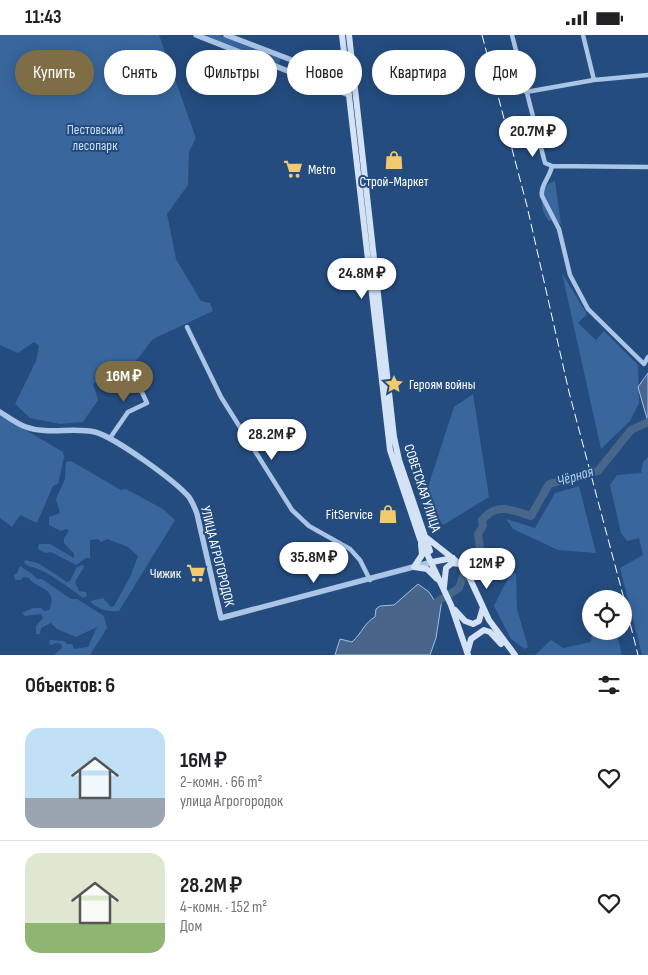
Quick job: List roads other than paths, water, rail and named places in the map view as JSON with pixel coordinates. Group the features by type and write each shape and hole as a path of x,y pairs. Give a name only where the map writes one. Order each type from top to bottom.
{"main road":[{"name":"СОВЕТСКАЯ УЛИЦА","path":"342,35 344,50"},
{"name":"СОВЕТСКАЯ УЛИЦА","path":"349,35 394,437 399,460 423,538"},
{"name":"СОВЕТСКАЯ УЛИЦА","path":"349,95 388,437 393,462 451,605 468,654"},
{"path":"423,538 455,559 465,569 483,607 498,633 514,655"},
{"path":"423,538 422,555 414,567 431,572 444,588"},
{"path":"432,562 455,559"},
{"path":"444,588 445,572 448,565 456,563 465,569"},
{"path":"451,605 463,619 472,624 481,619 483,607"},
{"path":"468,654 471,639 484,630 490,632 514,655"}],"street":[{"path":"196,35 287,71"},
{"path":"226,35 287,58"},
{"path":"512,35 516,50"},
{"path":"583,35 594,80"},
{"path":"536,90 594,80 602,81 648,75"},
{"path":"527,95 543,160 552,166 648,167"},
{"path":"552,166 549,177 541,191 542,196 559,229 570,275 580,296 594,316 644,365 648,357"},
{"path":"187,327 221,397 292,510 309,526 350,549 360,560 370,580"},
{"path":"110,438 128,412 147,403 131,369"},
{"name":"УЛИЦА АГРОГОРОДОК","path":"0,412 26,427 86,431 110,438 128,448 190,499 197,515 221,618 432,562"}],"waterway":[{"name":"Чёрная","path":"434,604 459,588 463,576 482,564 478,534 483,526 482,520 488,514 499,509 505,509 531,516 549,484 598,471 631,430 648,422"}],"railway":[{"path":"482,35 527,206 569,392 622,590"},
{"path":"632,631 638,655"}],"place":[{"name":"Строй-Маркет","path":"394,160"},
{"name":"Metro","path":"293,169"},
{"name":"Героям войны","path":"394,384"},
{"name":"FitService","path":"388,514"},
{"name":"Чижик","path":"196,573"}],"park label":[{"name":"Пестовский лесопарк","path":"95,137"}]}
